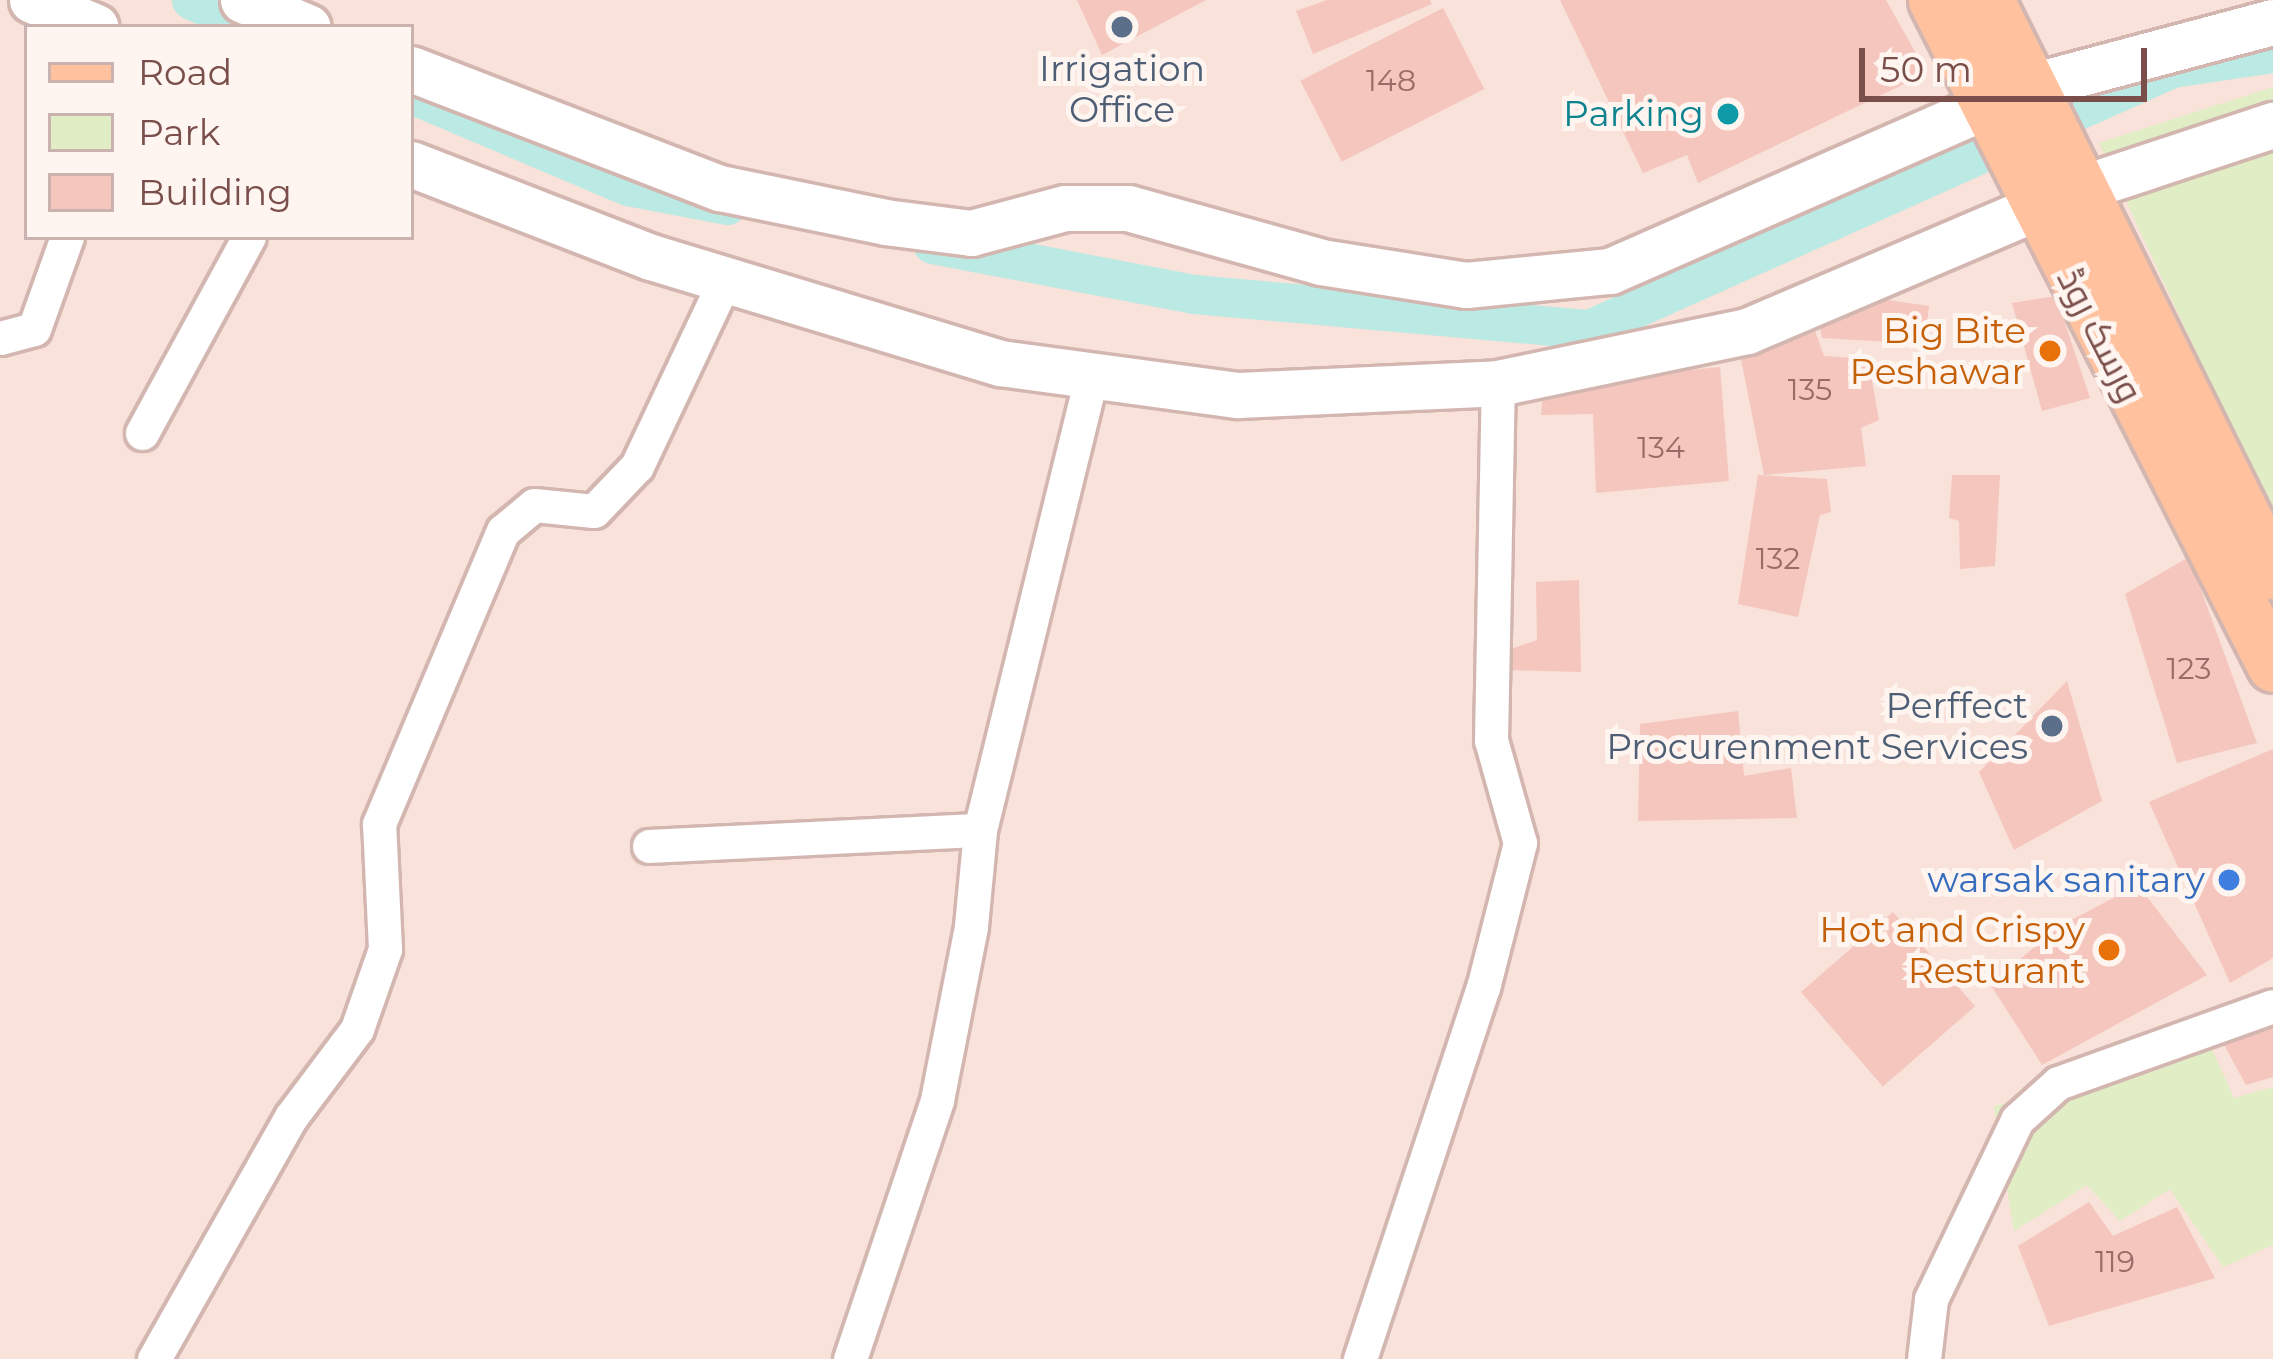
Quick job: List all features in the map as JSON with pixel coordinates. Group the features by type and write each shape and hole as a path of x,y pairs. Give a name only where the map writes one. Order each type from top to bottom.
{"main road":[{"name":"ورسک روڈ","path":"1934,0 2013,105 2083,182 2273,573"},
{"name":"ورسک روڈ","path":"1988,0 2035,205 2273,666"},
{"path":"2097,330 2146,308"}],"street":[{"path":"32,0 89,24"},
{"path":"243,0 301,24"},
{"path":"414,70 616,154 720,188 864,218 971,233 1065,208 1128,208 1322,262 1466,285 1610,271 2013,105 2273,22"},
{"path":"414,165 725,280 1000,363 1238,395 1498,382 1747,331 2083,182 2273,125"},
{"path":"0,338 34,329 66,240"},
{"path":"142,433 247,240"},
{"path":"154,1359 279,1136 357,1029 385,950 380,824 502,531 534,506 594,511 637,466 725,280"},
{"path":"850,1359 937,1100 971,926 980,830 1092,376"},
{"path":"1360,1359 1483,988 1520,843 1491,740 1498,382"},
{"path":"649,846 980,830"},
{"path":"1924,1359 1931,1300 2017,1120 2058,1083 2273,1006"}],"shaded area":[{"path":"0,0 2273,0 2273,1359 0,1359"}],"green space":[{"path":"2273,87 2273,517 2099,143"},
{"path":"2211,1047 2234,1098 2273,1087 2273,1245 2223,1267 2170,1189 2120,1221 2087,1185 2014,1231 1994,1106"}],"building":[{"name":"Irrigation Office","path":"1077,0 1206,0 1102,55"},
{"path":"1327,0 1430,0 1432,4 1313,54 1296,11"},
{"name":"Parking","path":"1560,0 1886,0 1927,73 1698,183 1687,155 1643,173"},
{"path":"1443,8 1484,89 1342,162 1300,81"},
{"path":"1812,289 1929,306 1925,344 1822,338"},
{"name":"Big Bite Peshawar","path":"2056,296 2090,398 2042,411 2012,303"},
{"path":"1811,320 1824,356 1868,359 1879,420 1861,428 1866,466 1764,475 1740,354"},
{"path":"1720,367 1729,481 1596,493 1593,414 1541,415 1544,384"},
{"path":"1758,475 1827,479 1831,512 1820,515 1798,617 1738,604"},
{"path":"1952,475 2000,475 1995,566 1960,569 1959,521 1949,518"},
{"path":"2189,557 2257,743 2177,763 2125,594"},
{"path":"1579,580 1581,672 1507,670 1505,651 1537,640 1536,582"},
{"name":"Perffect Procurenment Services","path":"2067,681 2102,801 2014,850 1979,772"},
{"path":"1738,711 1744,776 1791,768 1797,818 1638,821 1640,724"},
{"name":"warsak sanitary","path":"2273,749 2273,958 2230,983 2149,802"},
{"name":"Hot and Crispy Resturant","path":"2138,885 2207,975 2042,1065 1990,984 2060,926"},
{"path":"1893,912 1975,1006 1883,1086 1801,992"},
{"path":"2273,1026 2273,1077 2246,1085 2224,1045"},
{"path":"2089,1202 2113,1236 2177,1207 2215,1278 2049,1326 2018,1246"}],"waterway":[{"path":"191,0 247,24"},
{"path":"932,244 1194,294 1589,329 2172,68 2273,53"},
{"path":"414,95 628,186 727,205"}],"place":[{"name":"Irrigation Office","path":"1122,27"},
{"name":"Parking","path":"1728,114"},
{"name":"Big Bite Peshawar","path":"2050,351"},
{"name":"Perffect Procurenment Services","path":"2052,726"},
{"name":"warsak sanitary","path":"2229,880"},
{"name":"Hot and Crispy Resturant","path":"2109,950"}]}
